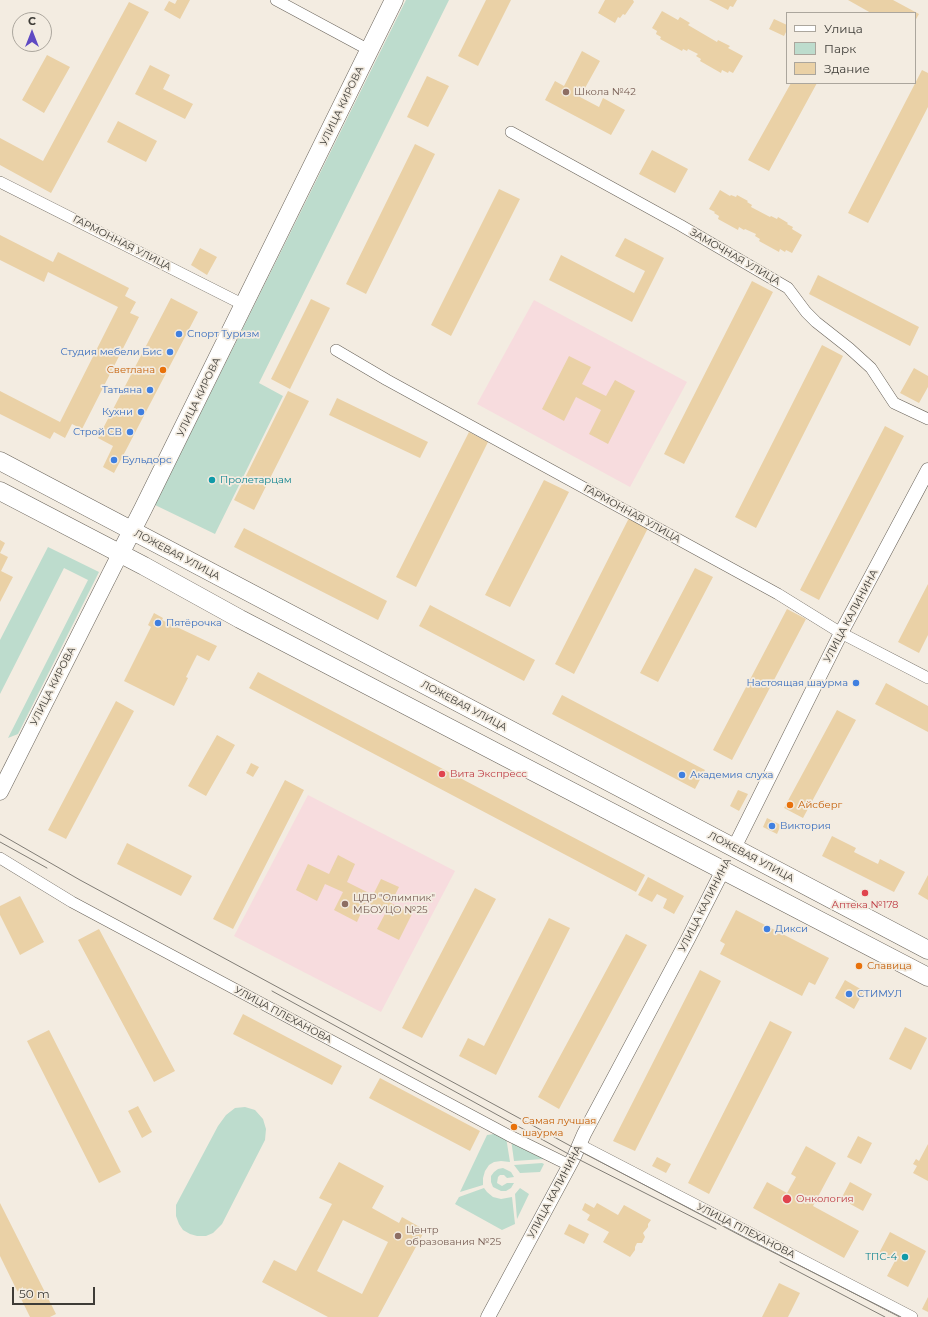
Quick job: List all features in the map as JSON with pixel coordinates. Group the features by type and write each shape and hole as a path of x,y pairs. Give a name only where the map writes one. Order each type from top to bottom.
{"main road":[{"name":"УЛИЦА КИРОВА","path":"0,792 132,531 394,0"},
{"name":"ЛОЖЕВАЯ УЛИЦА","path":"0,462 928,950"},
{"path":"0,492 144,566 240,619 928,977"},
{"name":"УЛИЦА КАЛИНИНА","path":"723,870 734,848"}],"street":[{"path":"276,0 369,50"},
{"name":"ЗАМОЧНАЯ УЛИЦА","path":"511,132 680,225 788,288 806,312 816,322 849,348 871,368 894,403 928,419"},
{"name":"ГАРМОННАЯ УЛИЦА","path":"0,182 244,305"},
{"name":"ГАРМОННАЯ УЛИЦА","path":"336,350 778,594 841,633 928,678"},
{"name":"УЛИЦА КАЛИНИНА","path":"734,848 841,633 928,470"},
{"name":"УЛИЦА ПЛЕХАНОВА","path":"0,858 72,902 508,1135 569,1165"},
{"name":"УЛИЦА КАЛИНИНА","path":"488,1317 580,1145 584,1134 723,870"},
{"name":"УЛИЦА ПЛЕХАНОВА","path":"580,1145 912,1317"}],"shaded area":[{"path":"534,300 687,382 630,487 477,404"},
{"name":"ЦДР \"Олимпик\" МБОУЦО №25","path":"308,795 455,871 381,1012 234,936"}],"green space":[{"path":"406,0 449,0 259,383 283,396 215,534 155,505"},
{"path":"48,547 99,572 18,734 8,738 88,580 64,568 0,694 0,640"},
{"path":"245,1107 255,1110 263,1119 266,1129 265,1140 222,1224 213,1233 206,1236 190,1234 183,1230 179,1224 176,1216 176,1205 218,1126 226,1115 235,1108"},
{"path":"500,1134 506,1137 510,1162 494,1162 489,1165 485,1171 483,1185 460,1192 487,1135"},
{"path":"511,1139 546,1156 544,1159 514,1161"},
{"path":"544,1164 540,1172 520,1173 514,1165"},
{"path":"503,1168 511,1172 514,1177 507,1178 504,1175 500,1175 498,1177 497,1183 502,1186 507,1183 514,1183 511,1188 506,1191 501,1191 493,1187 491,1182 491,1176 494,1172"},
{"path":"484,1188 493,1197 501,1199 512,1197 515,1224 502,1230 455,1204 459,1197"},
{"path":"520,1188 529,1194 517,1219 515,1194"}],"building":[{"path":"177,0 190,0 180,19 164,10 169,1 175,4"},
{"path":"486,0 511,0 478,66 458,56"},
{"path":"605,0 633,0 634,2 625,15 623,14 620,18 618,17 615,23 598,13"},
{"path":"709,0 737,0 733,7 730,6 728,10"},
{"path":"848,0 893,0 915,12 869,12"},
{"path":"129,2 149,12 51,193 0,165 0,138 43,161"},
{"path":"662,11 678,20 680,17 690,23 688,25 717,42 718,40 730,46 728,48 743,56 733,73 729,71 728,73 722,70 721,73 700,61 701,59 696,56 698,54 688,49 687,51 683,49 682,51 660,39 661,37 656,34 657,31 652,28"},
{"path":"916,12 919,14 916,19"},
{"path":"774,19 786,25 786,32 784,36 769,29"},
{"name":"Школа №42","path":"582,51 600,61 580,97 599,107 603,98 625,110 611,135 545,100 555,81 564,86"},
{"path":"47,55 70,67 44,113 22,100"},
{"path":"150,65 170,75 163,89 193,104 185,119 135,94"},
{"path":"922,70 928,73 928,107 868,223 848,213"},
{"path":"427,76 449,86 428,127 407,117"},
{"path":"790,84 816,84 769,171 748,160"},
{"path":"118,121 157,141 146,162 107,142"},
{"path":"415,144 435,154 366,294 346,284"},
{"path":"652,150 688,169 675,193 639,174"},
{"path":"499,189 520,199 451,336 431,325"},
{"path":"720,190 730,196 736,197 737,195 748,201 747,202 752,205 751,207 770,217 771,216 777,219 778,217 793,227 792,229 802,235 792,253 786,250 785,252 780,249 779,252 759,241 760,239 755,236 756,234 739,227 738,230 718,219 719,216 709,209"},
{"path":"0,235 53,262 58,252 129,288 125,296 136,302 130,313 139,317 82,429 72,424 65,438 54,432 50,439 0,414 0,391 60,422 118,307 48,272 44,282 0,260"},
{"path":"625,238 664,258 632,322 549,280 561,255 634,293 645,271 615,256"},
{"path":"200,248 217,257 207,275 191,265"},
{"path":"818,275 919,327 910,346 809,294"},
{"path":"752,281 773,292 684,464 664,454"},
{"path":"171,298 198,312 114,473 103,467 113,446 98,438"},
{"path":"311,299 330,308 290,389 271,379"},
{"path":"822,345 843,356 756,528 735,517"},
{"path":"569,356 591,367 582,384 606,396 615,380 635,391 608,444 589,434 601,410 576,397 564,421 542,409"},
{"path":"914,368 928,376 928,387 919,403 900,393"},
{"path":"288,391 309,401 254,510 234,500"},
{"path":"337,398 428,442 420,458 329,415"},
{"path":"885,426 904,436 819,600 800,590"},
{"path":"469,432 488,442 416,587 396,577"},
{"path":"544,480 569,492 510,607 485,595"},
{"path":"629,518 648,528 574,674 555,664"},
{"path":"244,528 387,601 378,620 234,547"},
{"path":"0,540 5,543 0,553"},
{"path":"0,553 8,557 1,571 13,577 0,602"},
{"path":"695,568 713,577 658,682 640,673"},
{"path":"928,584 928,635 919,653 898,642"},
{"path":"430,605 535,660 524,681 419,626"},
{"path":"787,609 806,619 732,760 713,750"},
{"path":"154,613 163,618 162,620 217,646 209,661 197,655 186,677 188,678 174,706 124,681 151,627 148,625"},
{"path":"258,672 645,875 636,892 249,688"},
{"path":"886,683 928,706 928,732 875,704"},
{"path":"562,695 705,770 695,789 552,714"},
{"path":"116,701 134,711 66,839 48,830"},
{"path":"837,710 856,720 803,818 784,808"},
{"path":"217,735 235,745 206,796 188,786"},
{"path":"251,763 259,767 253,777 246,773"},
{"path":"285,780 304,790 233,929 213,919"},
{"path":"738,790 748,794 739,811 730,806"},
{"name":"Виктория","path":"767,818 781,825 777,834 763,827"},
{"path":"832,836 856,848 854,852 878,864 880,859 905,872 894,892 822,856"},
{"path":"127,843 192,876 181,896 117,864"},
{"path":"338,855 355,864 347,882 373,895 381,879 399,887 391,903 412,914 399,940 377,929 386,912 366,902 357,922 334,910 343,892 325,884 317,901 296,890 308,864 329,874"},
{"path":"928,875 928,900 918,894"},
{"path":"648,877 684,896 674,914 663,908 667,899 657,894 652,902 638,895"},
{"path":"475,888 496,899 422,1038 402,1028"},
{"path":"20,896 44,942 20,955 0,915 0,906"},
{"path":"736,910 829,958 815,985 809,982 802,996 720,954 725,944 720,941"},
{"path":"549,918 570,928 496,1075 459,1056 468,1038 484,1046"},
{"path":"99,929 175,1071 154,1082 78,940"},
{"path":"626,934 647,945 559,1109 538,1097"},
{"path":"700,970 721,981 635,1151 613,1141"},
{"name":"СТИМУЛ","path":"845,980 864,991 854,1009 835,998"},
{"path":"243,1014 342,1066 332,1085 233,1034"},
{"path":"770,1021 792,1032 709,1194 688,1183"},
{"path":"905,1027 927,1038 911,1070 889,1059"},
{"path":"49,1030 121,1172 99,1183 27,1041"},
{"path":"380,1078 480,1131 470,1151 369,1098"},
{"path":"138,1106 152,1132 142,1138 128,1111"},
{"path":"858,1136 872,1143 861,1164 847,1157"},
{"path":"928,1144 928,1181 913,1173 917,1166 913,1164 916,1159 919,1161"},
{"name":"Онкология","path":"806,1146 836,1163 813,1206 859,1231 844,1258 753,1208 767,1182 787,1193 796,1177 791,1174"},
{"path":"657,1157 671,1164 666,1173 652,1166"},
{"name":"Центр образования №25","path":"339,1162 384,1186 372,1208 399,1223 402,1217 425,1230 378,1317 328,1317 262,1282 274,1260 296,1271 332,1204 319,1198","holes":["343,1220 388,1242 362,1294 317,1271"]},
{"path":"850,1182 872,1194 863,1211 841,1199"},
{"path":"0,1203 56,1314 50,1317 30,1317 0,1256"},
{"path":"585,1203 594,1208 597,1203 618,1215 624,1205 651,1220 643,1233 645,1237 642,1243 637,1243 635,1250 630,1257 603,1242 609,1232 587,1220 590,1215 582,1210"},
{"path":"569,1224 589,1234 584,1244 564,1234"},
{"name":"ТПС-4","path":"890,1232 926,1251 908,1287 887,1276 895,1261 879,1253"},
{"path":"779,1283 800,1293 788,1317 762,1317"},
{"path":"928,1297 928,1312 922,1309"}],"tram line":[{"path":"0,834 80,880 578,1150 749,1240 901,1317"},
{"path":"0,842 47,868"},
{"path":"272,991 574,1157 716,1229"},
{"path":"780,1262 885,1317"}],"place":[{"name":"Школа №42","path":"566,92"},
{"name":"Спорт Туризм","path":"179,334"},
{"name":"Студия мебели Бис","path":"170,352"},
{"name":"Светлана","path":"163,370"},
{"name":"Татьяна","path":"150,390"},
{"name":"Кухни","path":"141,412"},
{"name":"Строй СВ","path":"130,432"},
{"name":"Бульдорс","path":"114,460"},
{"name":"Пролетарцам","path":"212,480"},
{"name":"Пятёрочка","path":"158,623"},
{"name":"Настоящая шаурма","path":"856,683"},
{"name":"Вита Экспресс","path":"442,774"},
{"name":"Академия слуха","path":"682,775"},
{"name":"Айсберг","path":"790,805"},
{"name":"Виктория","path":"772,826"},
{"name":"Аптека №178","path":"865,893"},
{"name":"ЦДР \"Олимпик\" МБОУЦО №25","path":"345,904"},
{"name":"Дикси","path":"767,929"},
{"name":"Славица","path":"859,966"},
{"name":"СТИМУЛ","path":"849,994"},
{"name":"Самая лучшая шаурма","path":"514,1127"},
{"name":"Онкология","path":"787,1199"},
{"name":"Центр образования №25","path":"398,1236"},
{"name":"ТПС-4","path":"905,1257"}]}
